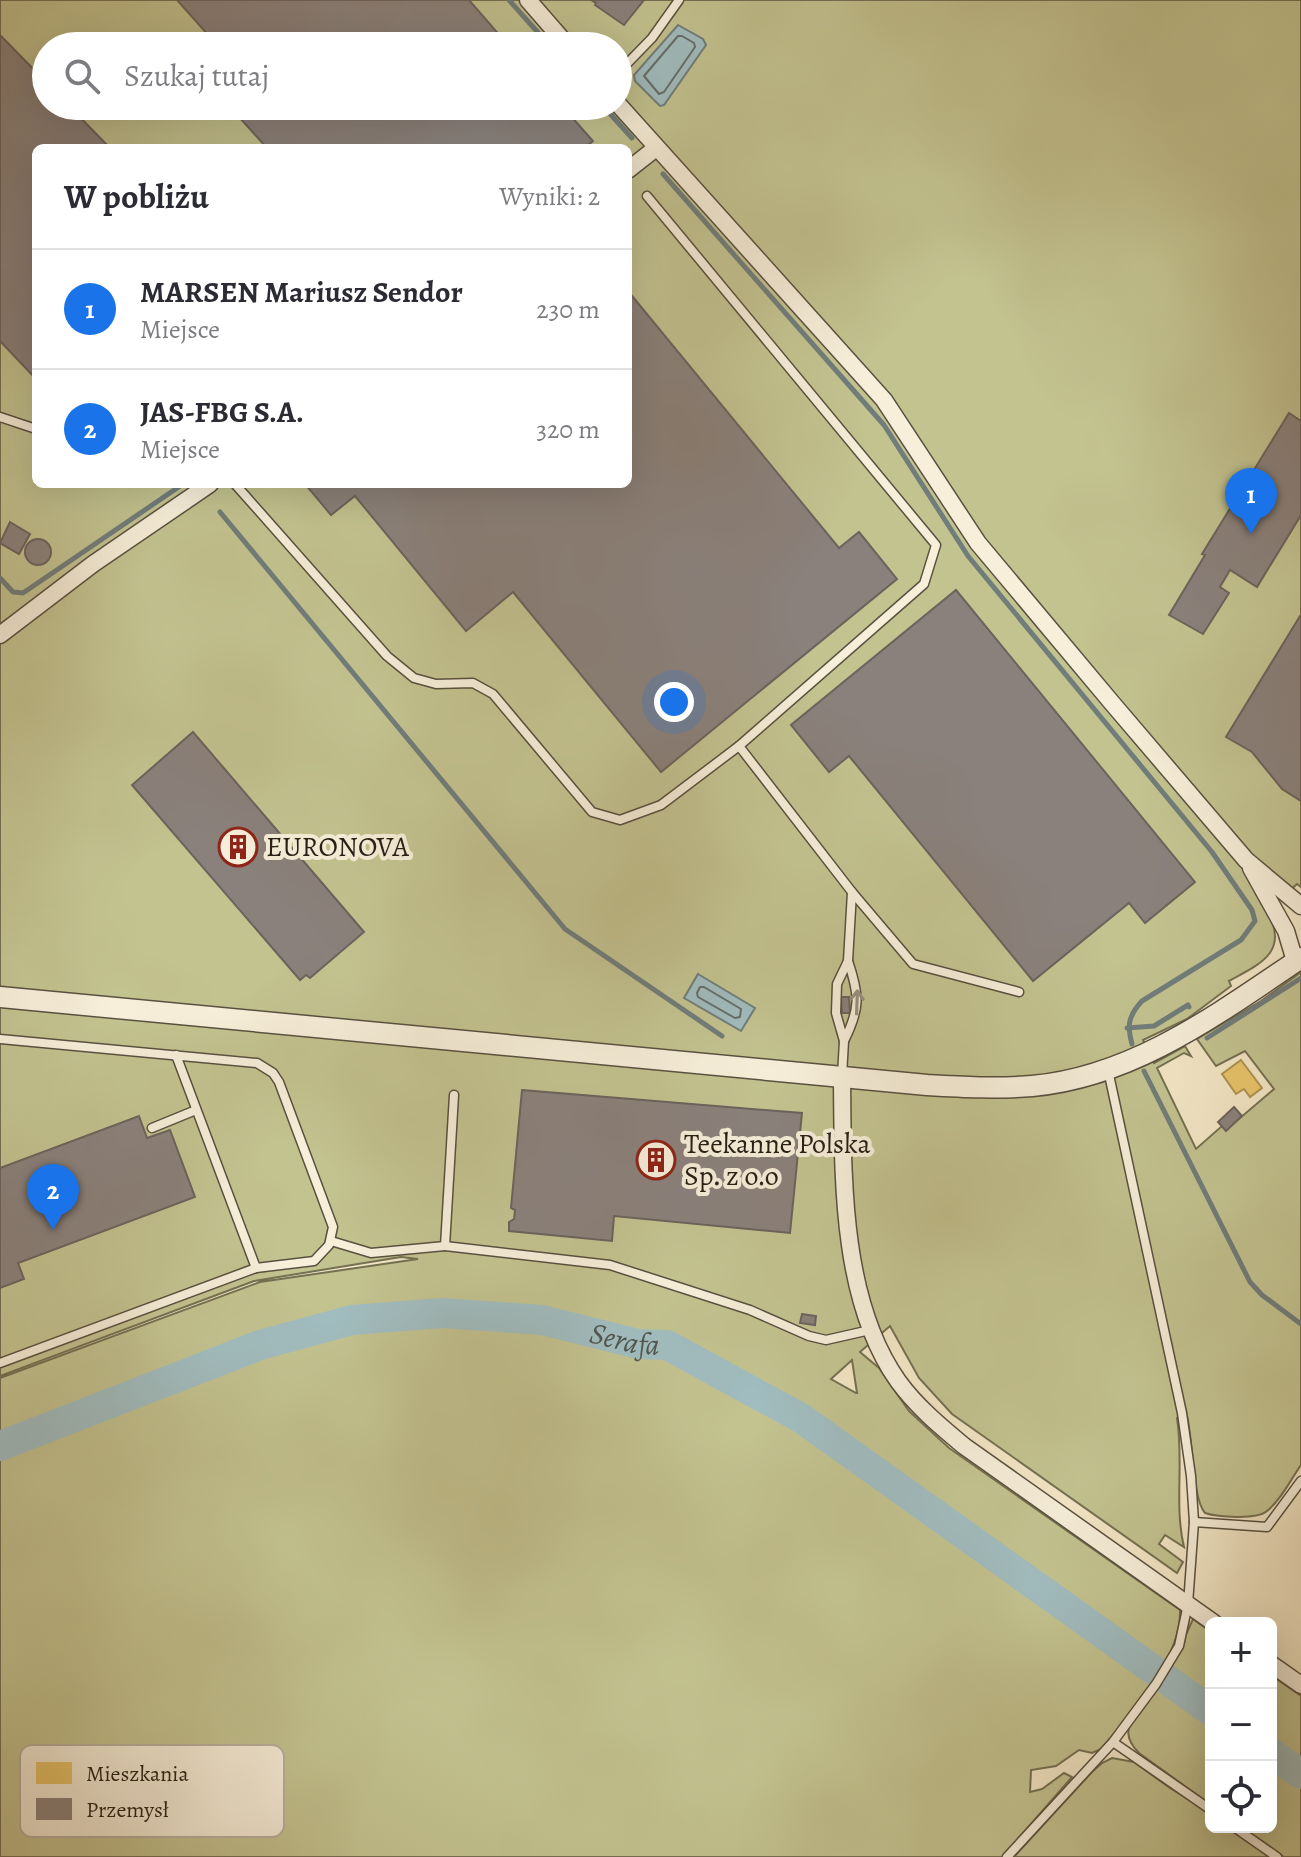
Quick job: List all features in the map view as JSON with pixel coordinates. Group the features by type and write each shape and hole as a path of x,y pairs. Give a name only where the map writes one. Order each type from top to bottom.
{"street":[{"path":"528,0 556,32"},
{"path":"632,120 884,400 978,543 1246,860 1301,906"},
{"path":"632,167 656,148"},
{"path":"0,635 93,564 204,488"},
{"path":"0,997 927,1085 1007,1088 1052,1083 1108,1070 1151,1052 1298,960 1286,931 1246,860"},
{"path":"842,1077 842,1164 857,1287 870,1330 898,1381 927,1414 964,1446 1206,1617"},
{"path":"1277,1668 1301,1685"}],"lane":[{"path":"632,60 679,0"},
{"path":"239,488 387,656 414,678 436,684 473,683 493,694 592,812 620,820 661,805 739,746 924,584 936,545 647,196"},
{"path":"0,417 32,428"},
{"path":"739,746 852,892 913,964 1019,992"},
{"path":"844,1041 857,1016 857,988 848,961 852,892"},
{"path":"842,1077 844,1041 836,1013 837,984 848,961"},
{"path":"0,1039 257,1063 273,1073 279,1082 333,1227 331,1241 314,1261 256,1268 0,1363"},
{"path":"176,1055 256,1268"},
{"path":"1007,1857 1113,1742 1156,1684 1181,1641 1188,1604 1194,1522 1182,1413 1108,1070"},
{"path":"445,1246 454,1095"},
{"path":"152,1128 196,1110"},
{"path":"331,1241 371,1253 445,1246 610,1265 750,1310 809,1336 826,1340 870,1330"},
{"path":"1194,1522 1267,1527 1301,1481"},
{"path":"1113,1742 1205,1806"},
{"path":"1243,1833 1277,1857"}],"green space":[{"path":"0,0 1301,0 1301,887 1297,884 1267,911 1275,937 1273,947 1261,962 1229,981 1231,986 1187,1019 1143,1040 1154,1063 1185,1046 1191,1056 1184,1053 1157,1068 1196,1149 1222,1126 1226,1130 1274,1089 1245,1051 1216,1066 1197,1039 1261,1001 1301,972 1301,1465 1277,1501 1262,1514 1237,1517 1205,1513 1197,1493 1185,1408 1177,1418 1184,1547 1165,1535 1159,1544 1183,1562 1177,1573 952,1414 919,1378 890,1326 860,1352 879,1368 909,1411 949,1448 1180,1610 1173,1647 1140,1702 1101,1749 1092,1753 1079,1750 1056,1766 1031,1770 1030,1792 1042,1789 1064,1773 1072,1777 1002,1857 0,1857 0,1378 260,1282 418,1259 401,1257 254,1281 0,1376","holes":["852,1360 857,1393 831,1379"]},
{"path":"1193,1619 1205,1628 1205,1801 1131,1744 1128,1733 1130,1725 1168,1674"},
{"path":"1277,1679 1301,1696 1301,1857 1284,1857 1250,1833 1277,1833"},
{"path":"1112,1758 1134,1762 1205,1809 1205,1833 1238,1833 1271,1857 1014,1857 1102,1763"}],"water":[{"path":"678,25 703,39 706,45 664,105 660,106 635,81 634,75"},
{"path":"698,974 755,1008 741,1031 684,998"}],"building: Mieszkania":[{"path":"1241,1060 1262,1088 1250,1097 1244,1089 1236,1094 1222,1074"}],"building: Przemysł":[{"path":"177,0 469,0 497,32 206,32"},
{"path":"591,0 644,0 624,25"},
{"path":"0,35 32,68 32,120 83,120 106,144 32,144 32,375 0,341"},
{"path":"242,120 574,120 593,141 589,144 263,144"},
{"path":"632,296 839,548 859,532 897,579 661,772 513,592 466,631 355,496 331,515 308,488 632,488"},
{"path":"1289,413 1301,421 1301,515 1257,587 1230,570 1220,587 1229,593 1203,634 1169,615 1205,555 1202,554"},
{"path":"10,522 30,534 19,554 0,543"},
{"path":"38,539 47,543 51,552 47,561 38,565 29,561 25,552 29,543"},
{"path":"956,590 1195,882 1145,923 1129,903 1033,981 849,756 829,772 791,725"},
{"path":"1300,616 1301,801 1282,789 1252,752 1226,737"},
{"name":"EURONOVA","path":"193,732 364,932 310,978 306,975 300,980 132,785"},
{"path":"841,997 849,997 850,1013 842,1013"},
{"name":"Teekanne Polska Sp. z o.o","path":"522,1090 802,1113 790,1233 614,1216 612,1241 509,1231 509,1222 514,1219 515,1210 511,1208"},
{"path":"1234,1107 1242,1116 1226,1131 1218,1122"},
{"path":"139,1116 147,1138 170,1130 195,1197 18,1263 24,1279 0,1288 0,1168"},
{"path":"802,1314 816,1316 815,1325 800,1323"}],"waterway":[{"path":"509,0 538,32"},
{"path":"616,120 632,138"},
{"path":"663,174 884,425 968,556 1212,852 1252,910 1255,921 1241,940 1142,1001 1130,1021 1132,1044"},
{"path":"0,578 13,592 23,593 177,488"},
{"path":"220,512 565,929 722,1036"},
{"path":"1207,1038 1301,978"},
{"path":"1127,1028 1154,1026 1189,1007"},
{"path":"1144,1071 1250,1282 1262,1295 1301,1324"},
{"name":"Serafa","path":"0,1446 260,1345 352,1320 442,1313 542,1320 638,1344 667,1345 801,1418 1205,1707"},
{"name":"Serafa","path":"1277,1757 1301,1774"}],"place":[{"name":"MARSEN Mariusz Sendor","path":"1251,534"},
{"name":"EURONOVA","path":"238,847"},
{"name":"Teekanne Polska Sp. z o.o","path":"656,1160"},
{"name":"JAS-FBG S.A.","path":"53,1230"}]}
